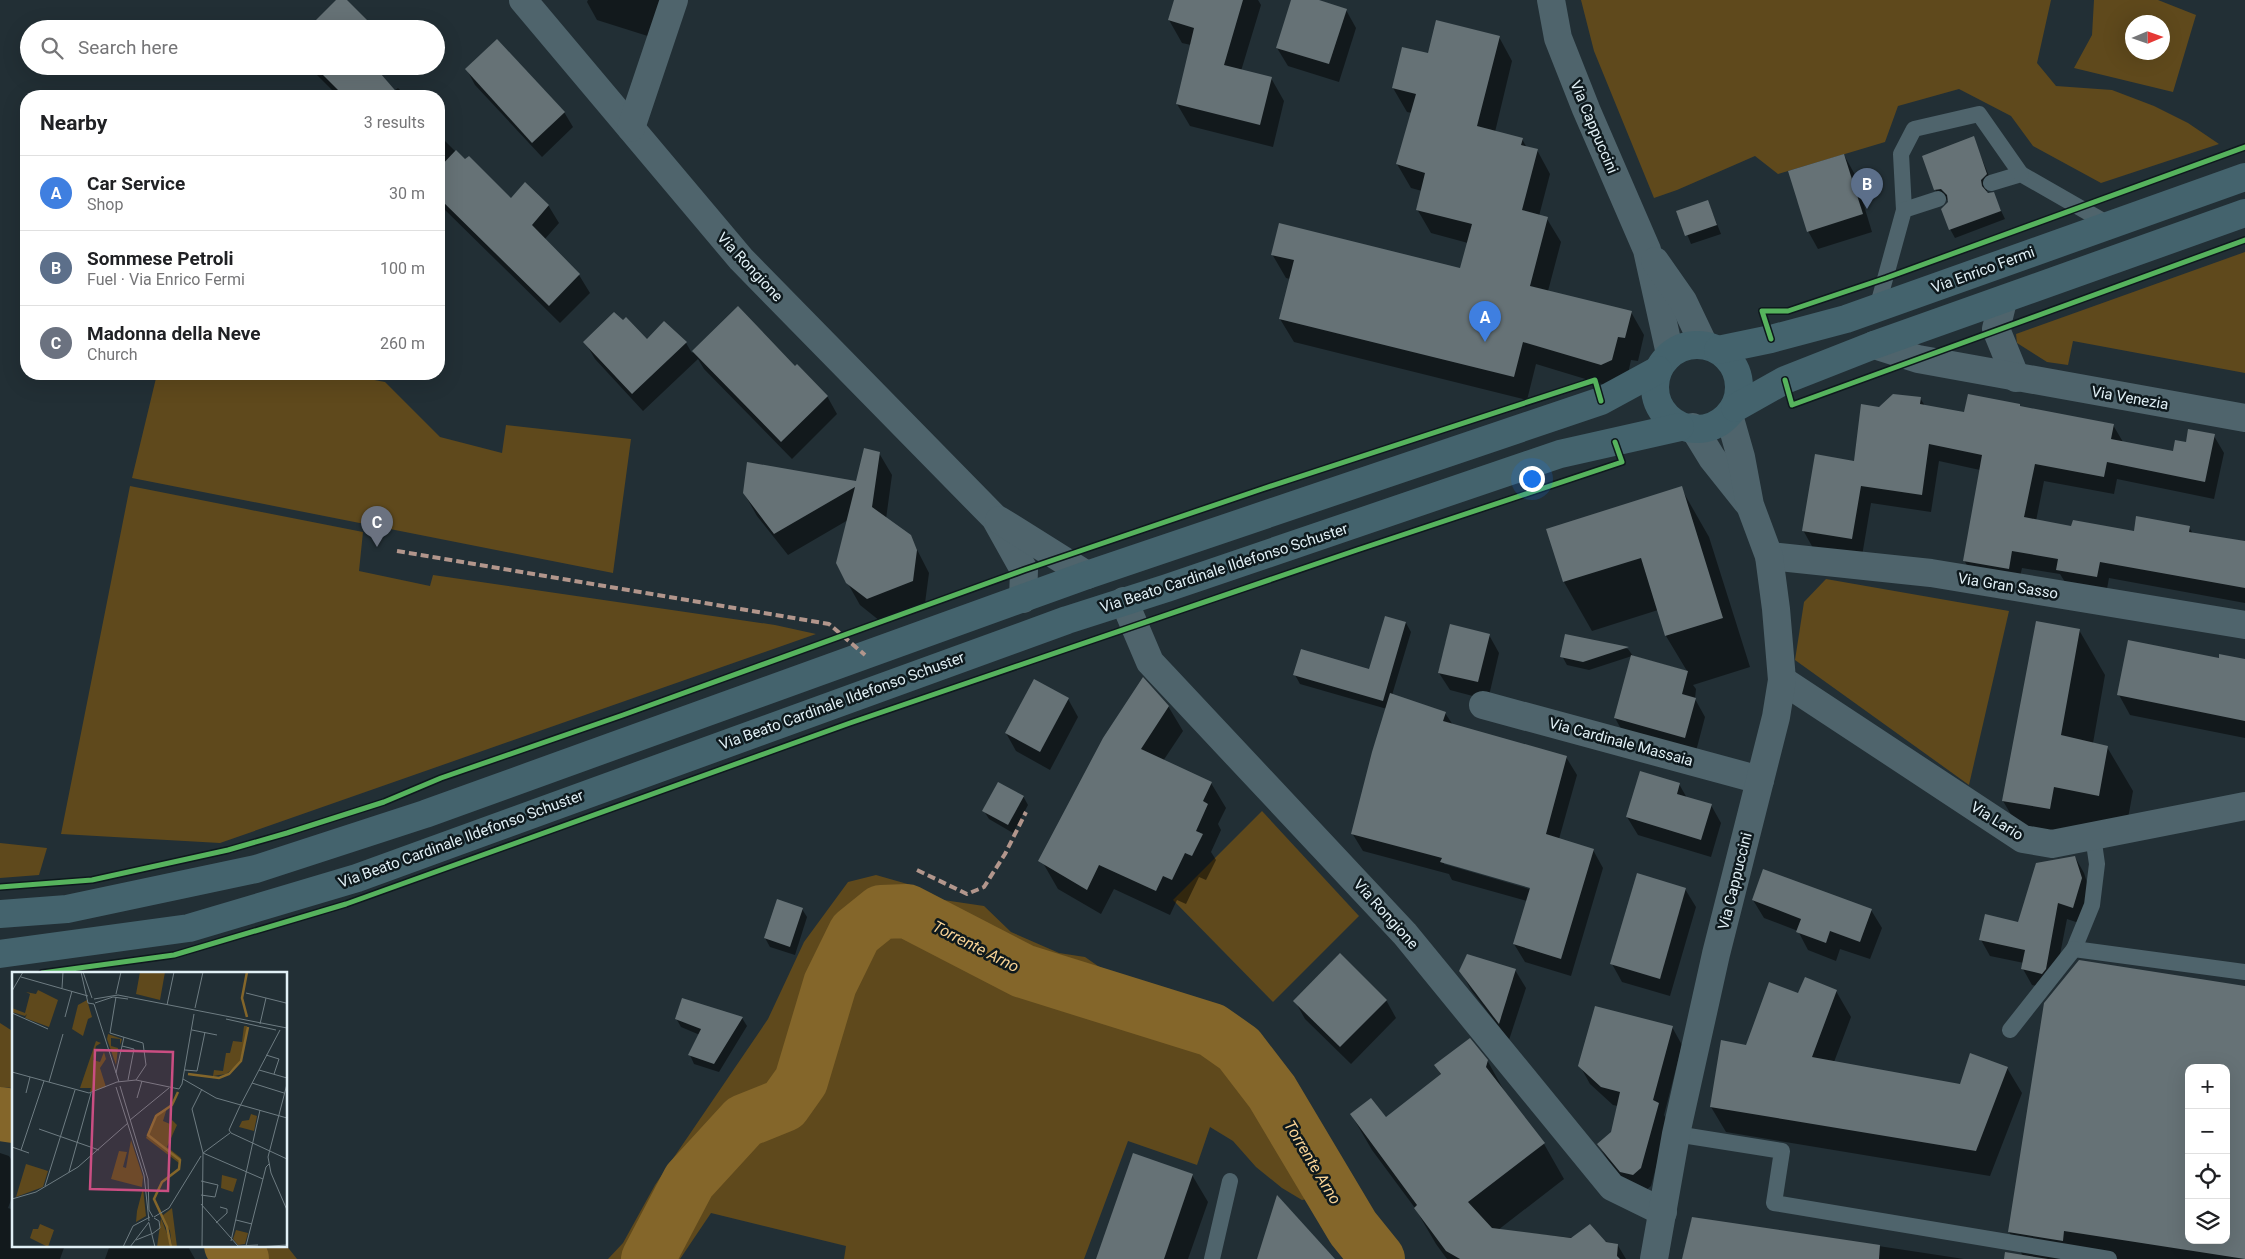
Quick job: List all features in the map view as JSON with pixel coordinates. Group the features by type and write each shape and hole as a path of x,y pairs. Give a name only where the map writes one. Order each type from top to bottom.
{"street":[{"name":"Via Rongione","path":"523,0 741,259 995,518 1087,575"},
{"path":"631,128 674,0"},
{"name":"Via Cappuccini","path":"1551,0 1562,47 1647,250 1664,322 1664,362"},
{"name":"Via Enrico Fermi","path":"1711,348 1771,339 1846,319 2245,176"},
{"path":"1664,362 1654,384 1657,402 1686,427 1713,427 1732,411 1785,380 1874,345 2003,301 2245,213"},
{"name":"Via Cappuccini","path":"1647,250 1684,301 1711,348"},
{"path":"2003,301 1996,329 2016,378"},
{"name":"Via Venezia","path":"1874,345 1918,359 2245,418"},
{"path":"0,914 67,909 256,869 425,814 1087,575 1601,401 1664,362 1683,347 1711,348 1731,362 1738,375 1740,394 1732,411"},
{"name":"Via Cappuccini","path":"1654,1259 1676,1134 1716,954 1776,717 1782,680 1769,556 1750,505 1732,411"},
{"name":"Via Cappuccini","path":"1686,427 1750,505"},
{"name":"Via Beato Cardinale Ildefonso Schuster","path":"0,954 189,928 357,878 1067,620 1560,454 1686,427"},
{"name":"Via Rongione","path":"995,518 1024,570 1023,599"},
{"name":"Via Gran Sasso","path":"1769,556 1931,574 2245,625"},
{"name":"Via Rongione","path":"1124,601 1150,662 1405,934 1612,1187 1663,1212"},
{"name":"Via Lario","path":"1782,680 2023,839 2052,844 2245,806"},
{"name":"Via Cardinale Massaia","path":"1483,705 1760,780"}],"lane":[{"path":"1877,308 1904,210 1901,154 1914,129 1978,114 2021,174 2110,225"},
{"path":"1991,183 2021,174"},
{"path":"1904,210 1938,199"},
{"path":"2010,1030 2074,949 2092,905 2096,864 2092,836"},
{"path":"2074,949 2245,972"},
{"path":"1676,1134 1782,1150 1774,1203 2109,1259"},
{"path":"1212,1259 1230,1180"}],"shaded area":[{"path":"1581,0 2051,0 2037,63 2056,86 2112,90 2154,106 2188,123 2219,144 2101,183 2033,146 2011,116 1959,89 1898,106 1885,142 1778,174 1755,156 1654,198 1594,51"},
{"path":"2094,0 2158,0 2196,15 2173,92 2074,68 2092,35"},
{"path":"2245,252 2245,373 2073,341 2068,365 2047,362 2017,343 2016,334"},
{"path":"156,380 374,380 385,382 440,437 502,453 506,425 631,439 613,573 132,478"},
{"path":"130,486 363,532 359,571 430,586 433,575 775,625 816,634 220,843 61,834"},
{"path":"1826,579 2009,611 1969,785 1795,660 1804,602"},
{"path":"1262,811 1359,916 1273,1002 1173,900"},
{"path":"0,843 47,848 39,875 0,878"},
{"path":"876,875 911,885 930,898 984,906 1011,932 1059,953 1085,957 1121,982 1192,1005 1242,1026 1258,1046 1304,1125 1339,1154 1352,1190 1302,1200 1282,1188 1256,1167 1233,1141 1210,1127 1197,1165 1128,1141 1084,1259 844,1259 846,1246 711,1213 680,1259 608,1259 623,1243 655,1185 768,1019 804,942 848,882"},
{"path":"0,1023 12,1031 12,1088 0,1087"},
{"path":"256,1246 287,1246 297,1259 262,1259"}],"building":[{"path":"336,0 347,0 367,20 316,20"},
{"path":"1174,0 1243,0 1224,65 1272,77 1260,125 1176,104 1194,28 1168,20"},
{"path":"1291,0 1319,0 1347,9 1329,64 1276,48"},
{"path":"1436,20 1500,36 1477,126 1523,138 1521,145 1538,149 1522,210 1548,217 1530,286 1632,311 1625,338 1618,337 1612,360 1601,365 1523,342 1514,377 1279,319 1294,260 1271,255 1279,223 1460,268 1472,224 1416,210 1425,173 1396,164 1416,94 1392,88 1402,47 1428,53"},
{"path":"497,39 565,112 532,143 465,69"},
{"path":"323,75 382,75 395,90 338,90"},
{"path":"1974,136 1987,174 1981,180 1982,186 1988,193 1994,192 2001,211 1949,230 1941,209 1948,202 1947,195 1941,189 1934,190 1922,156"},
{"path":"456,150 465,159 469,156 511,198 525,182 549,205 532,225 580,274 549,306 445,204 445,162"},
{"path":"1844,154 1863,214 1807,232 1788,171"},
{"path":"1708,200 1717,225 1685,236 1676,211"},
{"path":"738,306 795,366 797,364 828,396 781,442 692,351"},
{"path":"614,312 623,320 626,317 647,339 664,321 687,342 632,394 583,342"},
{"path":"1893,394 1921,397 1920,404 1964,412 1968,394 2020,404 2020,406 2114,424 2111,439 2173,451 2175,440 2186,442 2188,429 2215,434 2205,482 2107,462 2104,477 2035,464 2024,517 2071,526 2073,520 2134,531 2136,516 2190,526 2189,532 2245,541 2245,588 2100,562 2097,577 2056,570 2058,559 2012,551 2009,569 1963,561 1982,455 1929,444 1922,495 1861,486 1852,539 1802,531 1815,454 1854,461 1861,404 1879,407"},
{"path":"864,448 880,452 872,507 911,535 917,550 913,581 867,599 846,583 836,563 855,487 774,534 743,493 747,462 856,481"},
{"path":"1682,486 1723,618 1665,636 1641,558 1563,582 1546,529"},
{"path":"1385,616 1406,622 1383,701 1293,675 1301,649 1369,669"},
{"path":"2036,621 2080,629 2061,735 2108,746 2099,796 2054,787 2050,809 2002,801"},
{"path":"1450,624 1490,634 1478,682 1438,673"},
{"path":"1565,634 1629,647 1583,662 1560,657"},
{"path":"2128,640 2219,658 2219,654 2245,659 2245,721 2117,695"},
{"path":"1631,655 1688,671 1682,694 1696,698 1685,738 1614,718"},
{"path":"1143,677 1169,706 1141,749 1212,782 1203,801 1208,804 1196,831 1203,834 1192,856 1185,853 1172,880 1163,876 1156,891 1099,865 1087,890 1038,861 1103,738"},
{"path":"1034,679 1069,698 1040,752 1005,733"},
{"path":"1390,693 1446,712 1443,721 1567,756 1546,834 1594,849 1561,959 1513,944 1530,888 1440,862 1442,858 1351,834 1372,752"},
{"path":"1640,771 1680,783 1677,794 1712,804 1701,840 1626,817"},
{"path":"998,782 1024,796 1008,825 982,811"},
{"path":"2075,856 2082,878 2073,908 2058,903 2046,969 2042,974 2021,969 2025,950 1979,940 1985,914 2018,922 2036,863"},
{"path":"1763,869 1872,909 1860,942 1830,931 1826,943 1796,932 1801,919 1752,900"},
{"path":"1637,873 1686,888 1660,979 1610,964"},
{"path":"777,899 803,908 790,947 764,938"},
{"path":"1340,953 1387,1000 1340,1047 1293,1001"},
{"path":"1467,954 1516,969 1499,1024 1459,971"},
{"path":"2079,960 2245,986 2245,1259 2064,1231 2063,1241 2008,1232 2044,1003"},
{"path":"1805,977 1837,990 1812,1057 1960,1084 1970,1053 2008,1067 1976,1151 1710,1107 1721,1040 1746,1045 1769,982 1798,993"},
{"path":"682,998 743,1017 714,1064 688,1055 701,1029 675,1019"},
{"path":"1595,1006 1673,1026 1653,1100 1659,1103 1641,1168 1633,1175 1620,1172 1597,1144 1611,1132 1620,1092 1601,1087 1578,1066"},
{"path":"1470,1038 1488,1060 1486,1067 1545,1143 1468,1202 1492,1228 1571,1238 1590,1224 1606,1242 1618,1244 1617,1256 1620,1259 1460,1259 1446,1251 1414,1208 1417,1205 1350,1114 1371,1098 1386,1117 1441,1074 1434,1065"},
{"path":"1133,1153 1193,1174 1164,1259 1096,1259"},
{"path":"1277,1195 1335,1259 1257,1259"},
{"path":"1692,1217 1880,1245 1879,1259 1682,1259"},
{"path":"2005,1252 2048,1259 2004,1259"}],"waterway":[{"name":"Torrente Arno","path":"648,1259 689,1181 744,1121 784,1105 801,1081 830,984 855,933 881,912 907,911 1023,971 1212,1030 1239,1049 1272,1092 1353,1228 1378,1259"},
{"name":"Torrente Arno","path":"0,1114 12,1116"},
{"name":"Torrente Arno","path":"232,1246 242,1259"}],"marked path":[{"path":"397,551 829,624 865,655"},
{"path":"917,870 967,894 984,887 1005,854 1026,812"}],"cycle path":[{"path":"1771,339 1762,311 1788,311 1886,278 2245,147"},
{"path":"1785,380 1792,405 2245,240"},
{"path":"0,887 92,880 228,850 287,833 384,802 441,778 623,715 1024,570 1262,489 1595,380 1601,401"},
{"path":"49,972 174,955 346,904 850,723 1357,550 1622,462 1615,442"}],"place":[{"name":"Sommese Petroli","path":"1867,209"},
{"name":"Car Service","path":"1485,342"},
{"name":"Madonna della Neve","path":"377,547"}]}
